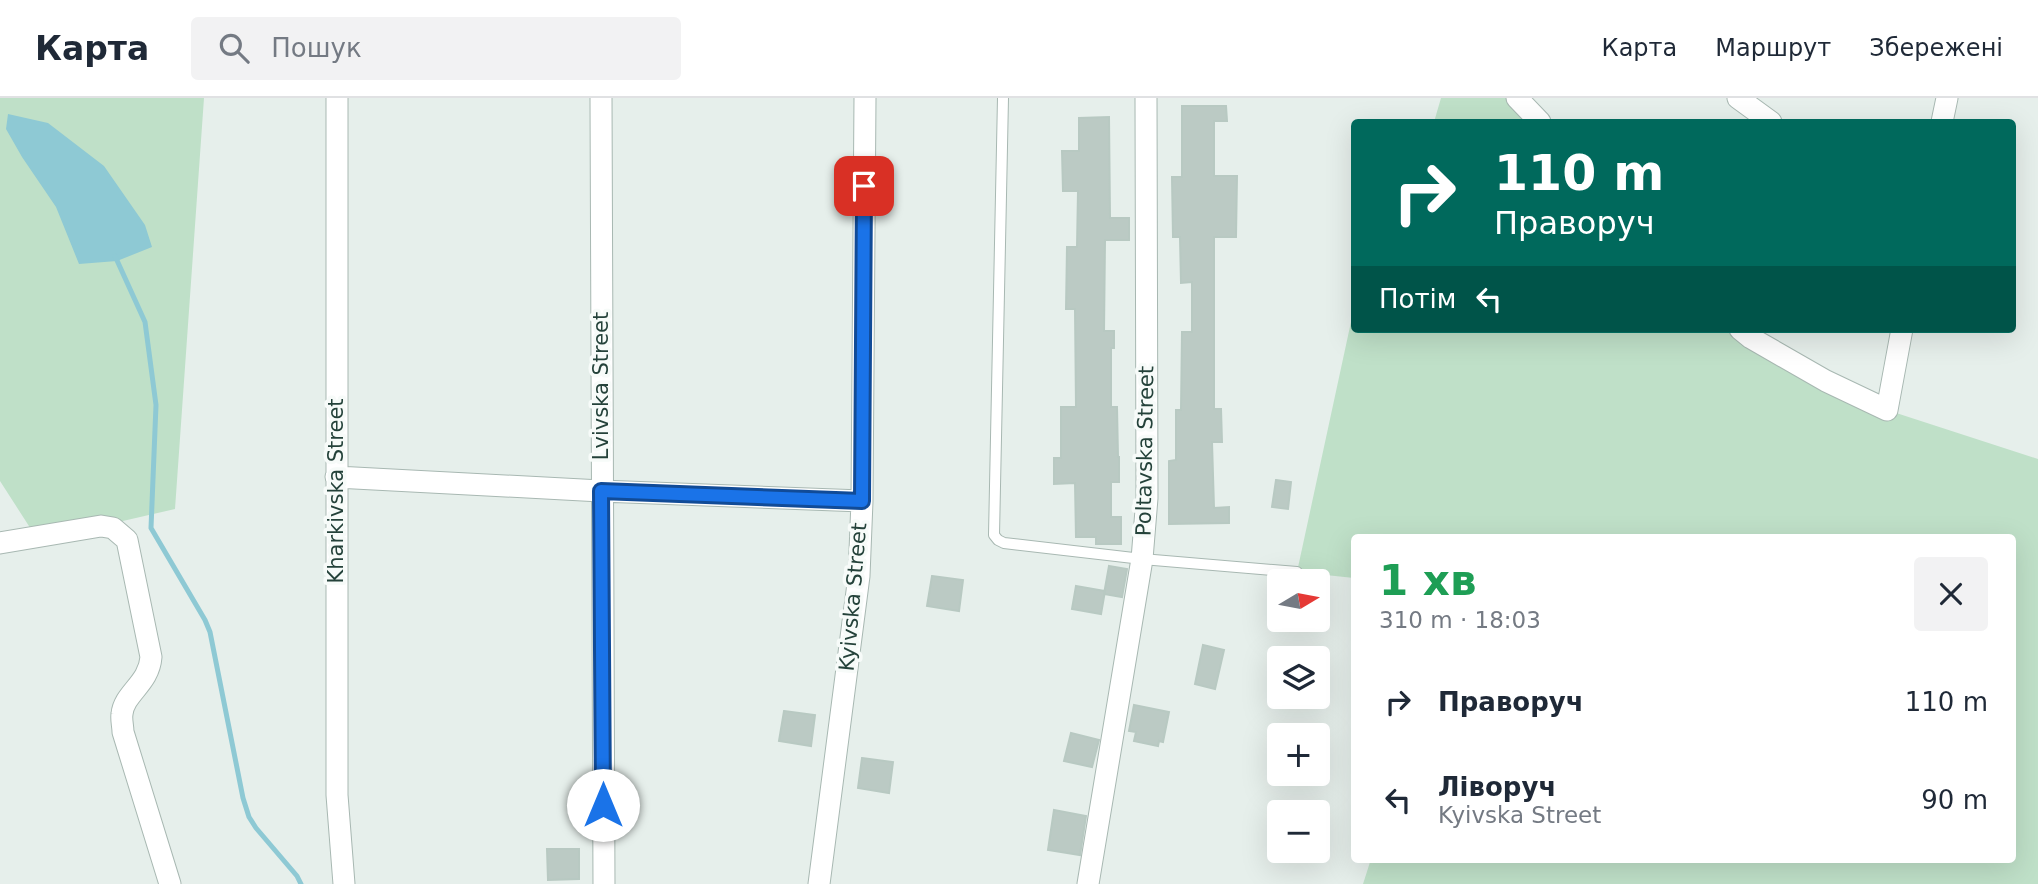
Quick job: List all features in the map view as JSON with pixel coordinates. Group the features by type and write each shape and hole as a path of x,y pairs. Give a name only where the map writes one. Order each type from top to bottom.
{"street":[{"name":"Kharkivska Street","path":"337,98 337,795 344,884"},
{"name":"Lvivska Street","path":"601,98 604,884"},
{"name":"Kyivska Street","path":"820,884 859,576 865,98"},
{"name":"Poltavska Street","path":"1088,884 1142,559 1147,498 1146,98"},
{"path":"1517,98 1537,119"},
{"path":"1738,98 1767,119"},
{"path":"1943,119 1947,98"},
{"path":"1745,333 1826,381 1887,410 1901,333"},
{"path":"336,477 862,501"},
{"path":"0,543 101,526 113,528 127,540 151,657 146,677 124,704 123,732 170,884"}],"lane":[{"path":"1003,98 994,535 1004,543 1267,569"}],"green space":[{"path":"0,98 204,98 175,509 36,537 0,481"},
{"path":"1441,98 1517,98 1537,119 1435,119"},
{"path":"1351,322 1351,333 1747,333 1887,410 2038,459 2038,884 1363,884 1370,863 2016,863 2016,534 1351,534 1351,578 1330,575 1330,569 1298,569"}],"water":[{"path":"8,114 48,123 104,166 145,225 152,247 117,261 79,264 56,207 6,129"}],"building":[{"path":"1182,106 1226,106 1227,121 1214,121 1214,176 1237,176 1236,237 1214,237 1214,409 1221,409 1222,442 1212,442 1214,508 1229,507 1229,523 1169,524 1169,461 1176,460 1176,410 1181,410 1182,332 1192,332 1192,282 1181,283 1180,237 1173,237 1172,177 1182,177"},
{"path":"1109,117 1110,218 1129,218 1129,240 1105,240 1104,331 1114,331 1114,348 1111,348 1111,407 1117,407 1119,457 1119,482 1111,482 1111,517 1121,517 1121,544 1096,544 1096,537 1076,537 1075,483 1054,484 1054,458 1061,458 1061,407 1076,407 1075,309 1066,309 1067,247 1077,247 1078,191 1063,191 1062,151 1079,151 1079,118"},
{"path":"1276,480 1291,482 1288,509 1272,507"},
{"path":"1109,566 1127,569 1122,597 1104,594"},
{"path":"932,576 963,580 959,611 927,606"},
{"path":"1076,586 1105,591 1101,614 1072,609"},
{"path":"1203,645 1224,650 1215,689 1195,684"},
{"path":"1134,705 1169,712 1163,742 1159,741 1158,746 1134,741 1136,732 1129,731"},
{"path":"784,711 815,715 811,746 779,741"},
{"path":"1071,733 1099,740 1092,767 1064,761"},
{"path":"862,758 893,762 889,793 858,788"},
{"path":"1054,810 1086,816 1080,855 1048,850"},
{"path":"547,849 579,849 579,879 548,880"}],"waterway":[{"path":"115,256 145,322 156,405 151,528 210,632 249,817 301,884"}],"route":[{"path":"603,805 601,491 862,501 864,186"}]}
